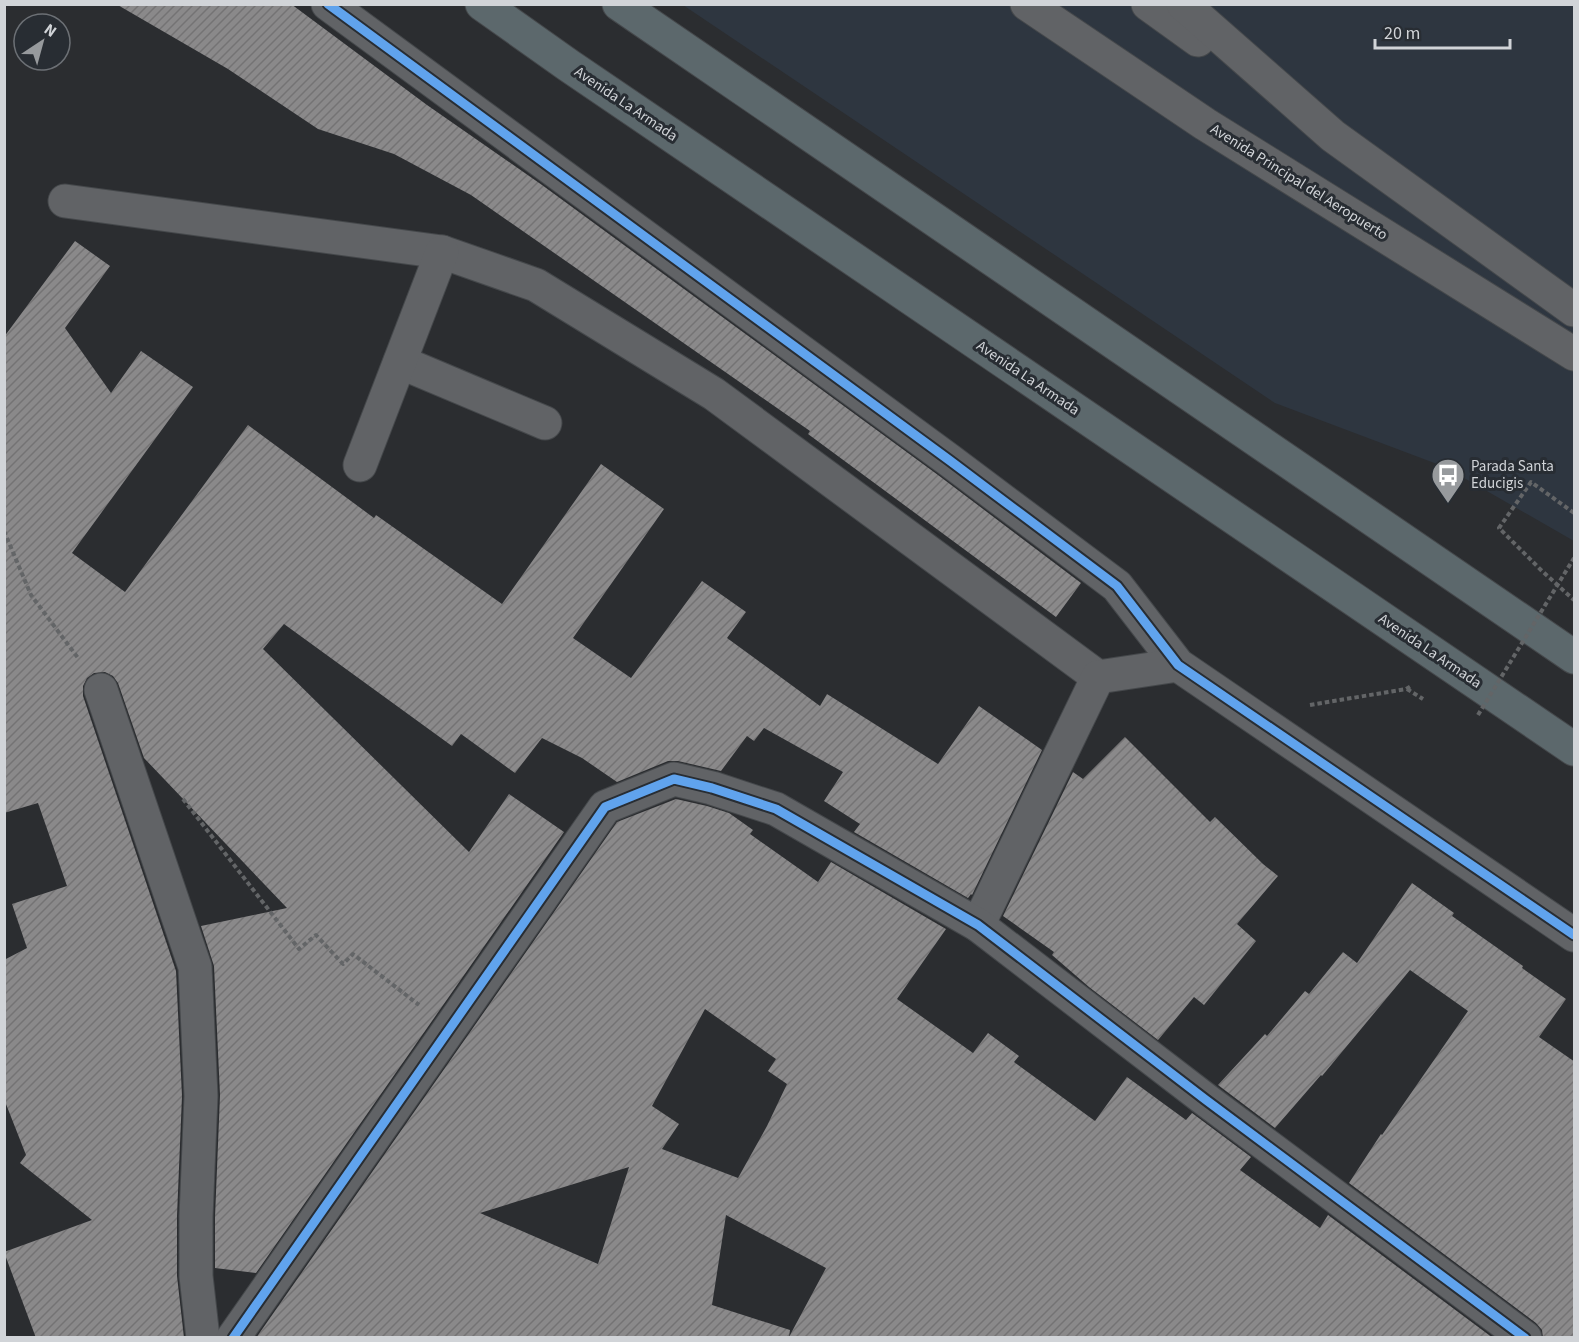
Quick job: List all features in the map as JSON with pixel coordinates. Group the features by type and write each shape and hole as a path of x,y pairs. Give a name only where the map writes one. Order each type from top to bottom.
{"main road":[{"name":"Avenida La Armada","path":"482,4 598,86 1575,749"},
{"path":"619,4 1575,657"}],"street":[{"path":"328,4 940,453 1117,586 1178,665 1575,935"},
{"name":"Avenida Principal del Aeropuerto","path":"1027,4 1205,124 1575,354"},
{"path":"1148,4 1575,310"},
{"path":"1183,4 1333,136"},
{"path":"65,201 442,252 536,285 714,394 1098,677 1178,665"},
{"path":"360,465 442,252"},
{"path":"400,362 545,423"},
{"path":"978,925 1098,677"},
{"path":"101,690 195,967 201,1096 196,1276 203,1338"},
{"path":"233,1338 605,807 674,779 712,788 776,809 978,925 1206,1100 1526,1338"}],"path":[{"path":"1575,513 1532,482 1499,528 1575,600"},
{"path":"4,531 31,595 101,690"},
{"path":"1479,716 1575,558"},
{"path":"1251,714 1406,688 1416,683"},
{"path":"178,793 299,949 316,935 343,964 353,954 448,1028"}],"shaded area":[{"path":"683,5 1574,5 1574,541 1445,467 1275,403"}],"building":[{"path":"116,4 291,4 938,475 1081,583 1056,617 808,434 810,431 471,195 394,154 318,129 228,69"},
{"path":"75,241 110,266 65,328 111,393 141,351 193,387 72,553 125,592 248,425 374,518 376,515 502,604 601,464 664,509 573,638 631,678 702,581 746,612 727,638 820,706 827,694 938,764 979,706 1042,750 972,895 968,898 854,832 860,824 824,801 843,772 764,728 754,741 747,736 721,771 678,761 668,761 617,782 582,758 542,738 515,773 461,734 452,746 284,624 263,649 469,852 509,794 564,832 256,1273 215,1268 220,1095 214,966 201,926 287,908 144,758 118,683 113,676 105,672 94,673 87,678 83,686 83,696 176,971 182,1096 177,1276 184,1338 36,1338 4,1252 92,1220 20,1163 26,1155 4,1099 4,960 27,948 12,904 67,886 38,803 4,813 4,337"},
{"path":"1125,737 1210,822 1215,817 1278,876 1237,924 1256,941 1204,1005 1194,997 1158,1040 1089,987 1052,955 1054,952 1003,916 1073,772 1083,779"},
{"path":"676,799 729,813 753,830 750,834 818,882 831,862 946,929 897,999 973,1053 988,1033 1019,1056 1014,1062 1095,1121 1127,1077 1186,1120 1192,1113 1251,1157 1240,1170 1320,1228 1328,1215 1493,1338 256,1338 617,822","holes":["705,1009 776,1059 768,1071 787,1084 738,1178 662,1149 679,1124 652,1106","629,1167 598,1264 480,1213","726,1215 826,1268 789,1337 790,1330 712,1305"]},
{"path":"1412,883 1454,913 1452,916 1566,999 1539,1037 1575,1062 1575,1338 1543,1338 1542,1330 1536,1323 1349,1183 1468,1011 1410,970 1322,1076 1275,1128 1218,1085 1265,1034 1267,1036 1305,991 1309,994 1343,952 1357,963"}],"cycle path":[{"path":"328,4 1117,586 1178,665 1574,935"},
{"path":"233,1338 605,807 674,779 712,788 776,809 978,925 1206,1100 1525,1338"}],"place":[{"name":"Parada Santa Educigis","path":"1448,504"}]}
